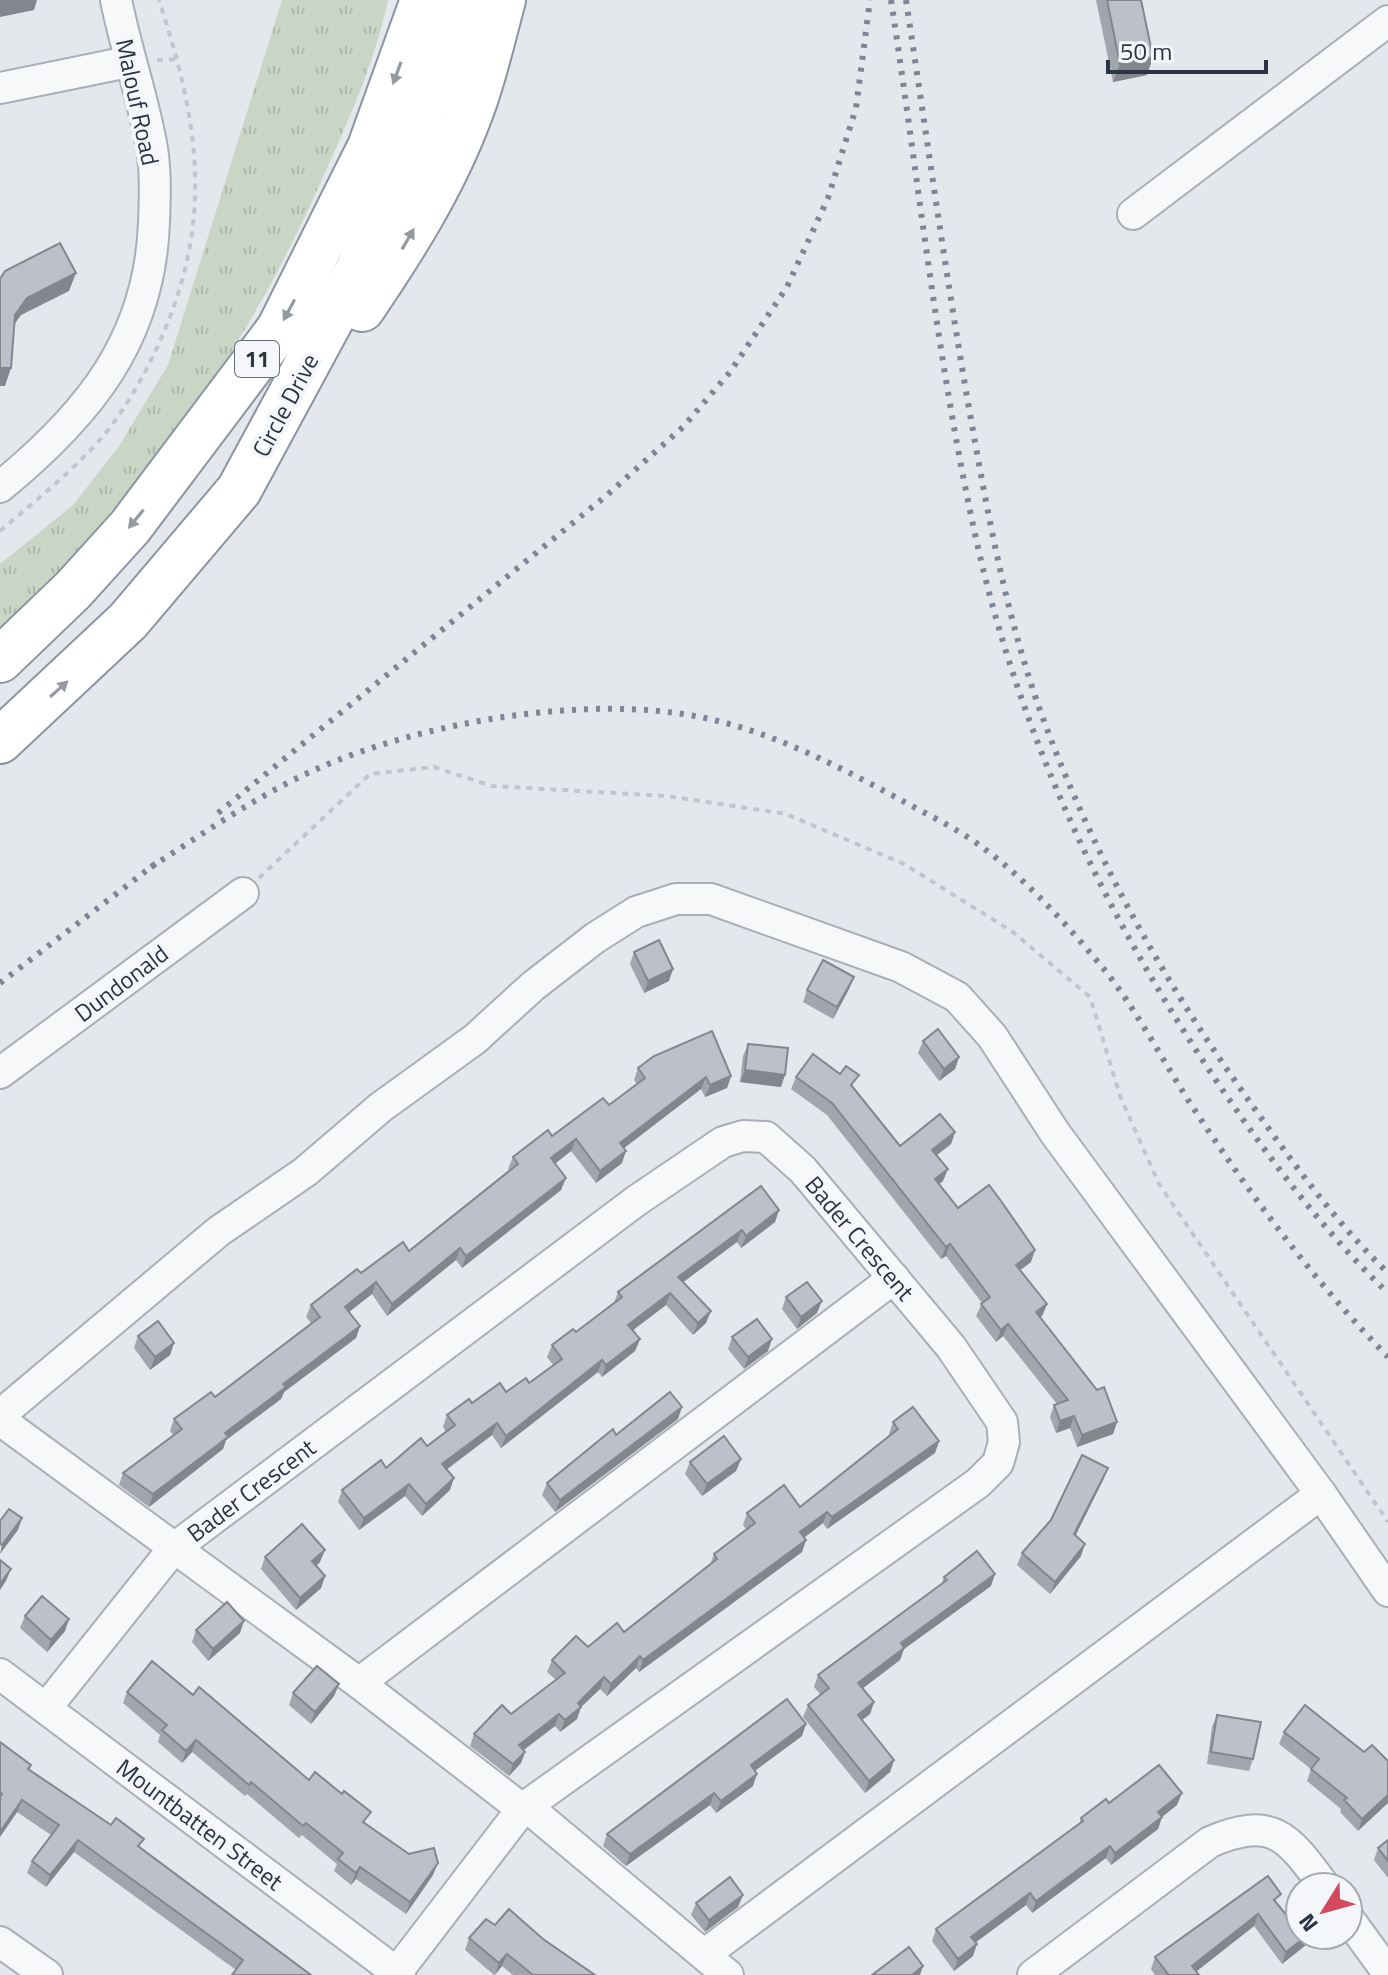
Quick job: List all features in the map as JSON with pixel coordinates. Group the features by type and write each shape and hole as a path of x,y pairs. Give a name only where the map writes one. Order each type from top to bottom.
{"highway":[{"name":"Circle Drive","path":"0,660 130,527 279,329 370,147 423,0"},
{"name":"Circle Drive","path":"0,741 128,621 239,490 359,268 431,95 463,0"},
{"path":"239,490 398,256 444,176 475,100 503,0"}],"street":[{"name":"Malouf Road","path":"0,487 51,444 91,400 120,356 149,276 155,201 151,144 128,62 116,0"},
{"path":"1133,214 1388,21"},
{"path":"0,88 128,62"},
{"name":"Dundonald","path":"0,1073 243,893"},
{"path":"728,1975 524,1808 0,1418 219,1231 305,1172 381,1107 465,1047 533,986 595,938 636,912 676,899 711,899 901,967 957,997 992,1036 1055,1133 1321,1494 1388,1591"},
{"name":"Bader Crescent","path":"46,1708 173,1549 636,1201 723,1142 743,1136 766,1137 784,1151 951,1347 1002,1422 1004,1442 998,1463 978,1483 524,1808 399,1974"},
{"path":"359,1683 894,1278"},
{"path":"705,1954 1321,1494"},
{"name":"Mountbatten Street","path":"0,1674 399,1974"},
{"path":"1033,1975 1210,1842 1240,1829 1261,1830 1283,1837 1312,1871"},
{"path":"1364,1940 1388,1973"},
{"path":"0,1942 47,1975"}],"path":[{"path":"243,893 370,774 434,767 492,786 667,796 786,814 904,864 1013,932 1090,997 1120,1096 1159,1184 1388,1522"}],"green space":[{"path":"282,0 388,0 370,64 337,146 265,294 190,416 101,528 0,629 0,564 73,505 119,446 168,365"}],"building":[{"path":"1107,0 1141,0 1153,57 1120,64"},
{"path":"60,243 76,273 27,298 15,315 11,368 0,368 0,279 5,271"},
{"path":"659,940 673,969 648,981 634,952"},
{"path":"823,960 854,977 837,1007 807,990"},
{"path":"938,1029 959,1057 944,1069 923,1041"},
{"path":"712,1031 731,1076 710,1085 706,1077 620,1143 626,1151 600,1171 576,1139 551,1158 566,1178 466,1256 460,1248 392,1304 376,1282 345,1307 360,1326 283,1384 286,1387 225,1433 228,1437 153,1494 123,1473 182,1429 174,1419 211,1392 215,1397 320,1317 311,1305 357,1269 361,1273 403,1242 409,1251 518,1164 513,1157 548,1130 552,1136 603,1098 609,1105 645,1078 638,1068 654,1056"},
{"path":"748,1044 788,1048 785,1075 745,1070"},
{"path":"813,1054 840,1074 846,1066 859,1075 851,1085 900,1146 940,1114 955,1132 932,1150 948,1169 935,1179 958,1208 989,1185 1001,1201 1035,1250 1016,1265 1047,1304 1036,1312 1097,1390 1104,1387 1117,1422 1082,1435 1074,1416 1060,1421 1054,1405 1068,1400 1008,1324 1001,1330 981,1304 990,1297 950,1244 946,1247 832,1103 796,1077"},
{"path":"761,1186 779,1210 746,1236 742,1230 678,1277 711,1311 698,1323 670,1293 628,1325 640,1339 606,1365 602,1360 506,1436 497,1423 442,1464 454,1478 426,1504 409,1484 364,1518 342,1490 381,1460 386,1468 421,1438 427,1446 455,1425 447,1415 469,1399 472,1403 500,1383 506,1392 526,1378 529,1383 562,1359 552,1345 573,1329 576,1332 622,1297 618,1292"},
{"path":"807,1282 822,1301 801,1317 786,1297"},
{"path":"757,1319 772,1339 748,1357 732,1337"},
{"path":"158,1321 174,1343 155,1357 138,1336"},
{"path":"670,1392 682,1407 560,1500 547,1483 613,1429 616,1435"},
{"path":"913,1407 939,1441 832,1517 827,1512 800,1532 806,1540 643,1660 640,1656 611,1684 604,1677 578,1703 581,1707 565,1720 559,1714 519,1745 525,1752 513,1764 474,1734 502,1705 511,1714 565,1673 552,1660 576,1636 588,1647 617,1623 624,1632 717,1559 714,1554 755,1523 747,1513 784,1485 800,1507 898,1429 893,1422"},
{"path":"724,1436 741,1459 707,1484 690,1462"},
{"path":"1082,1455 1108,1468 1074,1534 1085,1544 1055,1582 1022,1553 1051,1520"},
{"path":"9,1509 22,1518 2,1545 0,1521"},
{"path":"302,1524 325,1550 312,1561 325,1576 300,1598 265,1557"},
{"path":"977,1551 995,1574 901,1643 904,1648 858,1683 874,1702 858,1715 894,1760 869,1781 808,1705 829,1688 818,1675 947,1580 944,1577"},
{"path":"0,1560 11,1569 0,1584"},
{"path":"42,1596 69,1619 51,1640 25,1616"},
{"path":"227,1602 244,1621 213,1649 196,1630"},
{"path":"152,1661 193,1695 199,1687 309,1780 315,1772 342,1794 344,1791 371,1812 363,1822 409,1854 434,1848 438,1863 410,1902 360,1867 356,1873 338,1859 343,1853 306,1823 303,1826 251,1782 249,1785 196,1740 186,1751 162,1730 167,1725 127,1692"},
{"path":"317,1666 339,1684 315,1712 293,1693"},
{"path":"787,1699 806,1724 751,1765 757,1774 721,1801 714,1793 630,1854 607,1834"},
{"path":"1305,1705 1364,1752 1372,1745 1388,1761 1388,1795 1362,1819 1344,1800 1347,1798 1311,1769 1319,1759 1284,1732"},
{"path":"1217,1715 1261,1722 1253,1759 1211,1752"},
{"path":"0,1742 31,1765 28,1769 111,1825 116,1818 144,1839 138,1846 311,1975 232,1975 243,1960 78,1840 50,1875 32,1861 59,1825 22,1800 0,1832"},
{"path":"1159,1765 1182,1793 1158,1812 1162,1817 1115,1853 1110,1846 1036,1901 1030,1893 971,1937 977,1944 958,1959 936,1929 1083,1821 1081,1818 1106,1799 1109,1803"},
{"path":"1388,1840 1388,1861 1378,1848"},
{"path":"1268,1876 1281,1894 1274,1900 1284,1912 1284,1949 1258,1914 1192,1966 1199,1975 1167,1975 1155,1957"},
{"path":"730,1877 743,1895 709,1920 696,1903"},
{"path":"509,1909 543,1939 595,1975 533,1975 507,1954 499,1963 469,1938 486,1919 495,1925"},
{"path":"909,1947 923,1966 912,1975 872,1975"}],"railway":[{"path":"218,813 607,495 684,426 730,372 787,287 828,198 856,108 870,0"},
{"path":"891,0 939,335 975,534 1016,683 1043,756 1107,896 1183,1030 1282,1173 1343,1247 1388,1293"},
{"path":"906,0 953,311 984,490 1008,602 1041,713 1104,860 1181,999 1240,1088 1310,1184 1347,1230 1388,1273"},
{"path":"151,867 233,814 297,778 361,752 456,726 557,711 655,711 726,723 778,740 853,775 963,834 999,860 1046,904 1115,983 1181,1089 1260,1205 1334,1298 1388,1357"},
{"path":"0,983 159,861"}]}
